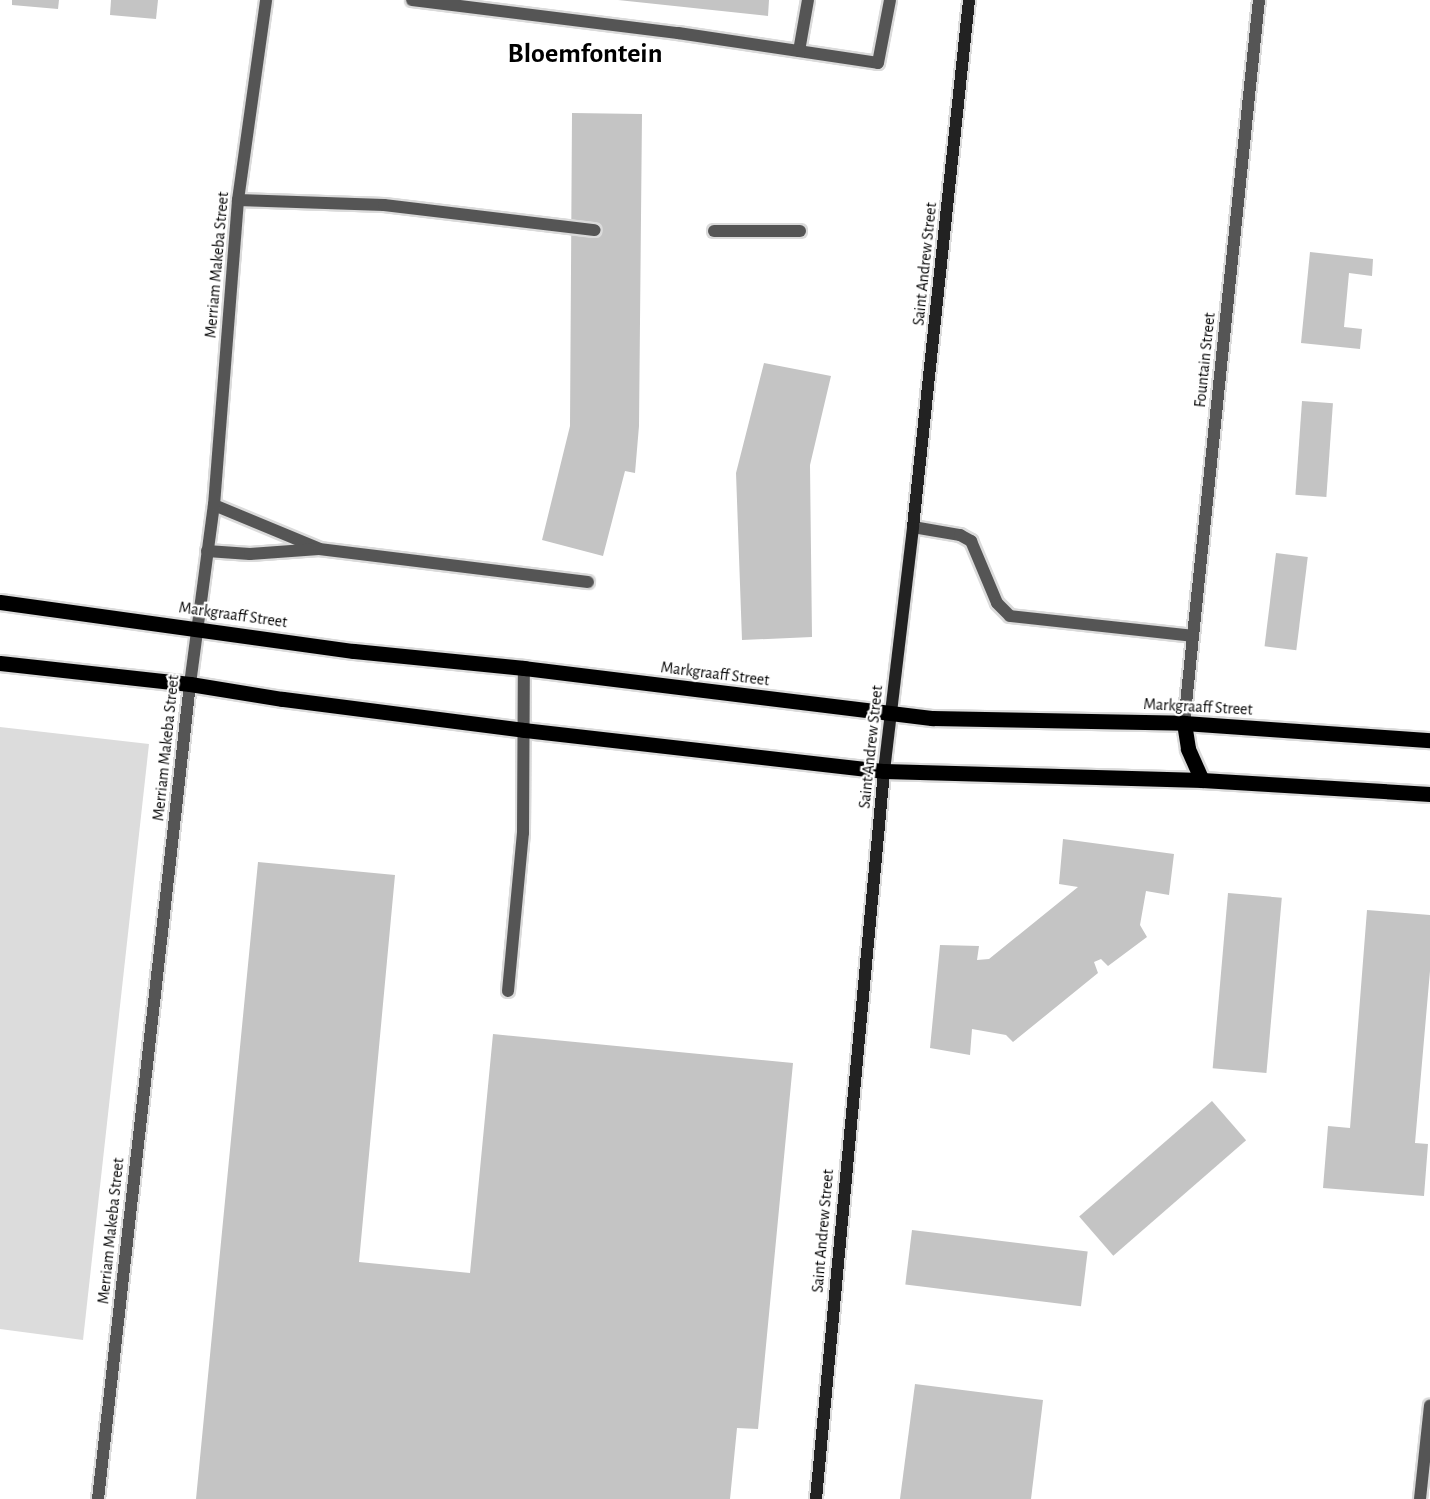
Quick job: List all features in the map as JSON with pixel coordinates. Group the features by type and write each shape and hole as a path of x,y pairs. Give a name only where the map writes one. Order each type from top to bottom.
{"main road":[{"name":"Markgraaff Street","path":"0,602 354,651 524,668 932,718 1184,723 1430,740"},
{"path":"0,663 190,684 283,699 524,730 884,771 1202,780 1430,794"},
{"path":"1184,723 1188,749 1202,780"}],"street":[{"name":"Merriam Makeba Street","path":"98,1499 196,628 214,505 238,200 266,0"},
{"path":"412,0 678,33 878,63 890,0"},
{"path":"799,51 808,0"},
{"name":"Saint Andrew Street","path":"816,1499 884,771 913,527 969,0"},
{"name":"Fountain Street","path":"1184,723 1259,0"},
{"path":"238,200 384,206 595,230"},
{"path":"714,231 800,231"},
{"path":"214,505 319,549"},
{"path":"913,527 960,535 971,541 997,603 1010,616 1193,636"},
{"path":"207,551 250,554 319,549 588,582"},
{"path":"508,991 523,833 524,668"},
{"path":"1420,1499 1430,1406"}],"shaded area":[{"path":"0,727 149,744 83,1340 0,1329"}],"building":[{"path":"12,0 59,0 58,9 12,5"},
{"path":"111,0 158,0 156,19 110,15"},
{"path":"618,0 769,0 768,16"},
{"path":"572,113 642,114 639,426 635,473 625,471 603,556 542,540 570,426"},
{"path":"1310,252 1373,259 1372,276 1349,273 1344,327 1362,329 1360,349 1301,343"},
{"path":"764,363 831,376 810,465 812,637 742,640 736,473"},
{"path":"1302,401 1333,403 1326,497 1295,495"},
{"path":"1276,553 1308,557 1296,650 1265,646"},
{"path":"1063,839 1174,854 1169,895 1146,891 1140,925 1147,937 1108,966 1101,959 1094,962 1098,973 1013,1042 1006,1035 972,1029 970,1055 930,1048 940,945 979,946 977,960 989,959 1078,887 1059,884"},
{"path":"258,862 395,875 359,1262 470,1273 493,1034 793,1063 758,1429 737,1428 730,1499 196,1499"},
{"path":"1228,893 1282,898 1266,1073 1213,1068"},
{"path":"1367,910 1430,915 1430,971 1415,1143 1428,1144 1424,1196 1323,1188 1328,1126 1350,1128"},
{"path":"1212,1101 1246,1140 1113,1256 1079,1216"},
{"path":"912,1230 1088,1252 1081,1306 905,1285"},
{"path":"915,1384 1043,1400 1031,1499 900,1499"}],"district":[{"name":"Bloemfontein","path":"585,54"}]}
